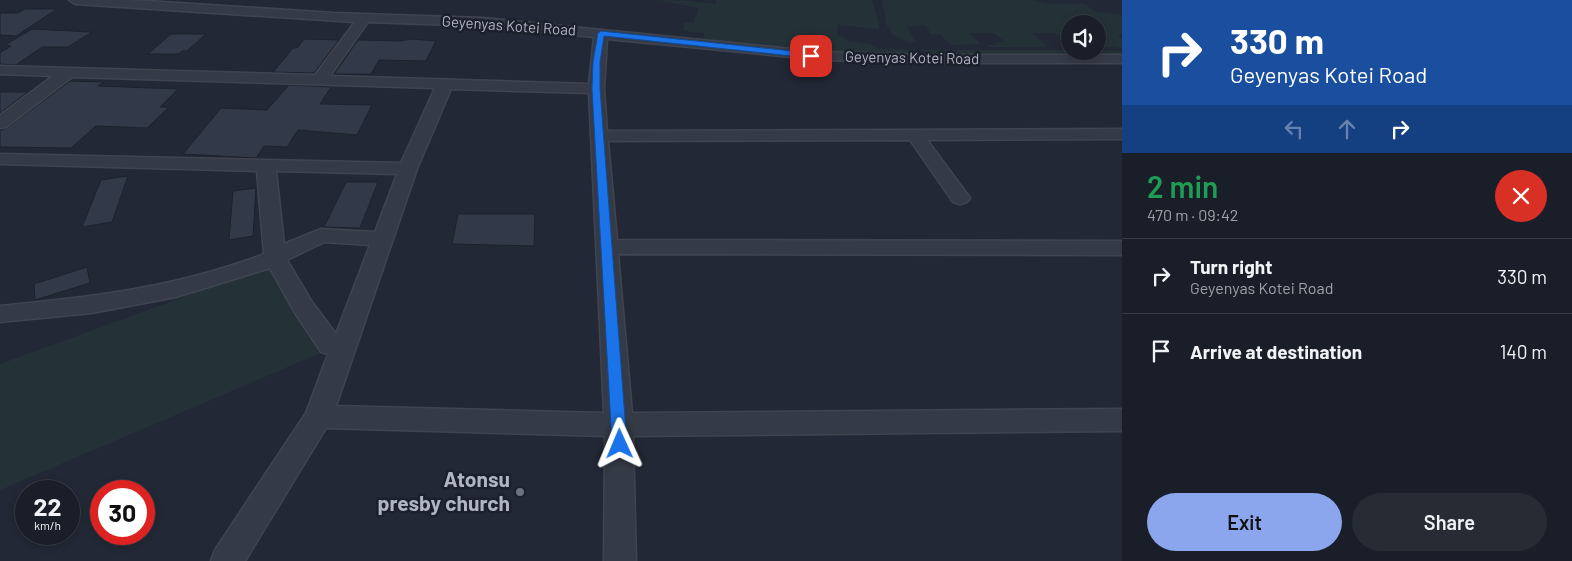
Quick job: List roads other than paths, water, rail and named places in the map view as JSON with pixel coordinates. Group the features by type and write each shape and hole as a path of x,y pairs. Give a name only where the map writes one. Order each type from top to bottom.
{"street":[{"name":"Geyenyas Kotei Road","path":"75,0 364,18 482,22 601,33 732,49 822,56 1118,62"},
{"path":"319,80 364,18"},
{"path":"601,33 596,89 619,425 620,561"},
{"path":"0,70 596,89"},
{"path":"0,123 70,71"},
{"path":"227,561 318,417 408,169 445,84"},
{"path":"600,136 1122,134"},
{"path":"915,135 960,198"},
{"path":"0,159 408,169"},
{"path":"267,165 266,178 275,257 303,307 330,345 342,350"},
{"path":"0,314 92,305 176,289 256,266 321,235 382,238"},
{"path":"608,246 1122,248"},
{"path":"318,417 619,425 1122,420"}],"place":[{"name":"Atonsu presby church","path":"520,492"}]}
